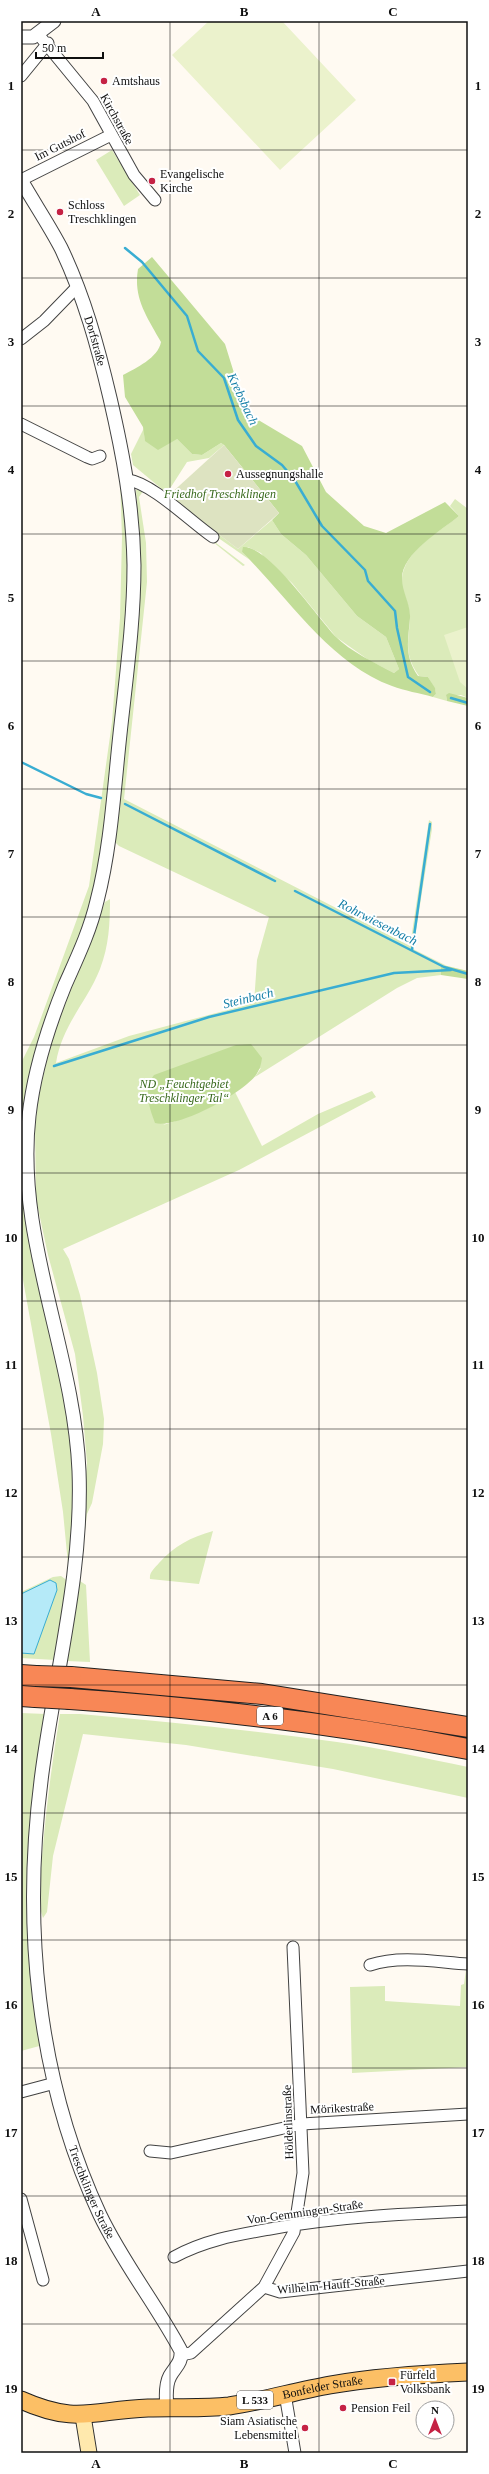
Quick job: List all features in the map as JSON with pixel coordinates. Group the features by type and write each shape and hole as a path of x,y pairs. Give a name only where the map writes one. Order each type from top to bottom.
{"highway":[{"name":"A 6","path":"29,1675 176,1685 298,1699 468,1727"},
{"name":"A 6","path":"28,1697 70,1699 262,1715 348,1727 468,1749"}],"main road":[{"name":"Bonfelder Straße","path":"83,2416 146,2408 197,2409 230,2406 285,2394 378,2378 468,2372"},
{"name":"L 533","path":"21,2400 50,2412 83,2416"},
{"path":"83,2416 89,2453"}],"street":[{"path":"21,37 33,37 54,21"},
{"name":"Kirchstraße","path":"38,34 44,47 93,101 134,175 156,200"},
{"path":"21,76 44,47"},
{"name":"Im Gutshof","path":"21,180 111,135"},
{"name":"Dorfstraße","path":"21,180 62,251 77,287 103,365 128,480 132,515 132,617 103,878 88,930 54,1012 39,1063 33,1087 27,1145 27,1175 32,1224 69,1382 79,1471 78,1520 73,1575 35,1823 32,1881 36,1965 41,2013"},
{"path":"21,339 44,321 77,287"},
{"path":"21,424 87,457 92,459 100,456"},
{"path":"128,480 136,481 149,488 214,537"},
{"name":"Hölderlinstraße","path":"264,2288 290,2243 296,2224 303,2173 294,1947"},
{"path":"370,1965 383,1960 468,1964"},
{"name":"Treschklinger Straße","path":"41,2013 55,2083 79,2163 99,2212 122,2257 179,2347 181,2355"},
{"path":"21,2092 55,2083"},
{"name":"Mörikestraße","path":"150,2151 171,2153 302,2124 468,2114"},
{"path":"21,2199 43,2280"},
{"name":"Von-Gemmingen-Straße","path":"174,2257 190,2248 227,2236 296,2224 344,2217 468,2211"},
{"name":"Wilhelm-Hauff-Straße","path":"181,2355 191,2353 264,2288 280,2292 468,2271"},
{"path":"167,2408 166,2391 169,2377 179,2365 181,2355"},
{"path":"285,2394 295,2453"}],"green space":[{"path":"209,21 282,21 356,100 280,170 172,55"},
{"path":"112,150 140,195 124,206 96,160"},
{"path":"152,257 225,344 239,389 255,418 302,446 326,492 364,526 386,533 445,502 459,516 424,543 408,561 403,570 402,584 410,613 408,641 409,655 418,676 428,677 435,688 436,694 433,697 392,686 369,675 348,662 311,627 242,552 243,547 253,549 265,557 292,584 341,642 363,657 394,673 399,669 386,637 357,616 306,555 281,534 272,520 279,513 224,445 221,443 202,455 192,454 177,439 158,450 145,441 143,427 125,397 123,375 151,358 156,353 161,342 142,307 138,289 138,269"},
{"path":"144,428 145,441 177,439 192,454 202,455 221,443 224,445 209,458 187,462 171,487 163,490 133,465 131,454"},
{"name":"Friedhof Treschklingen","path":"224,445 279,513 238,549 168,496"},
{"path":"120,480 131,555 116,751 92,911 48,1023 26,1166 61,1355 76,1489 68,1564 63,1512 51,1434 21,1269 21,1063 34,1037 89,886 112,722 120,618 122,537"},
{"path":"141,488 144,490 139,497 146,543 147,582 124,799 410,946 429,820 432,822 432,829 413,949 447,966 441,968 441,975 417,978 397,988 255,1077 261,1068 163,1125 200,1112 235,1092 262,1146 318,1114 372,1091 376,1097 239,1170 63,1249 69,1259 80,1295 97,1373 104,1419 103,1444 92,1503 87,1514 81,1564 79,1563 87,1463 83,1416 75,1354 48,1255 36,1199 35,1127 39,1094 54,1031 105,902 110,899 110,917 103,960 95,981 69,1025 59,1049 56,1063 129,1036 254,1003 257,960 269,917 119,846 114,841 137,629 140,572 136,490"},
{"path":"168,496 238,549 272,520 281,534 306,555 357,616 386,637 399,669 394,673 370,661 336,637 292,583 266,560 261,553 248,547 242,552 250,560 214,535"},
{"path":"455,499 468,509 468,698 461,695 446,695 447,701 433,697 436,694 435,689 428,677 419,676 411,661 408,647 410,612 404,592 402,578 404,568 416,550 424,542 459,516 450,506"},
{"path":"178,514 245,565 243,566"},
{"path":"468,627 468,689 460,682 444,635"},
{"path":"449,693 468,698 468,706 447,701 446,695"},
{"path":"447,966 468,971 468,979 441,975 441,967"},
{"name":"ND „Feuchtgebiet Treschklinger Tal“","path":"251,1044 262,1058 261,1065 256,1075 249,1083 224,1100 193,1115 178,1121 155,1123 148,1099 149,1087 154,1075 236,1045"},
{"path":"213,1531 199,1584 150,1579 150,1574 153,1570 177,1547 190,1539"},
{"path":"61,1576 68,1581 55,1660 21,1658 21,1592 53,1577"},
{"path":"80,1581 86,1585 90,1662 67,1661"},
{"path":"21,1713 46,1714 32,1800 31,1875 43,2045 21,2051"},
{"path":"60,1714 80,1714 177,1723 353,1744 386,1750 468,1767 468,1798 333,1769 186,1745 83,1734 53,1856 47,1912 43,1918 39,1896 40,1880 47,1803"},
{"path":"466,1970 468,2067 352,2073 350,1987 385,1986 385,2001 460,2006 461,1985 464,1984"}],"water":[{"path":"50,1580 56,1583 57,1590 34,1654 21,1653 21,1594"}],"waterway":[{"name":"Krebsbach","path":"125,248 142,262 187,316 198,351 224,378 238,420 256,446 282,465 294,479 322,526 365,570 368,581 395,611 397,628 408,677 430,692"},
{"name":"Krebsbach","path":"451,698 468,703"},
{"name":"Rohrwiesenbach","path":"21,762 86,794 101,798"},
{"name":"Rohrwiesenbach","path":"125,804 275,881"},
{"path":"412,950 430,824"},
{"name":"Rohrwiesenbach","path":"295,891 444,967 468,974"},
{"name":"Steinbach","path":"54,1066 209,1017 394,973 451,970"}],"place":[{"name":"Amtshaus","path":"104,81"},
{"name":"Evangelische Kirche","path":"152,181"},
{"name":"Schloss Treschklingen","path":"60,212"},
{"name":"Aussegnungshalle","path":"228,474"},
{"name":"Fürfeld Volksbank","path":"392,2382"},
{"name":"Pension Feil","path":"343,2408"},
{"name":"Siam Asiatische Lebensmittel","path":"305,2428"}]}
